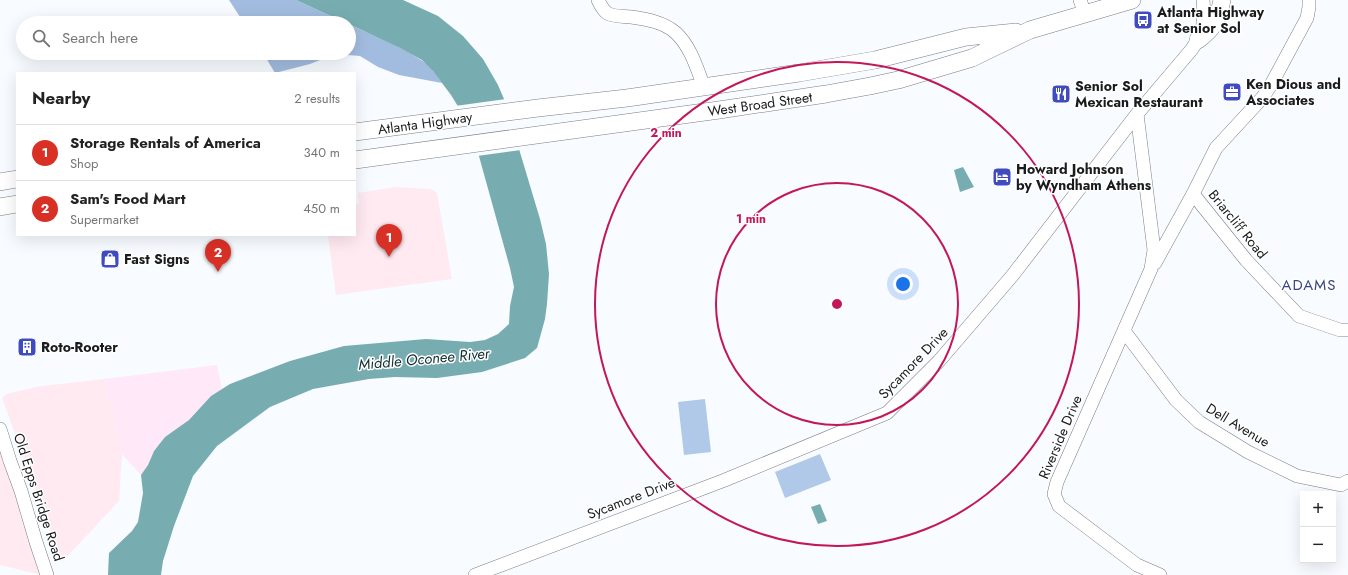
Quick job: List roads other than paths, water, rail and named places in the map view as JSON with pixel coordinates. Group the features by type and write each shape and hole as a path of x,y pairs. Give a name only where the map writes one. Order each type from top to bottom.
{"main road":[{"name":"West Broad Street","path":"480,143 804,98 898,80 972,58 1082,7 1132,0"},
{"path":"1198,40 1209,32 1216,23 1222,0"},
{"name":"West Broad Street","path":"495,114 628,98 799,73 875,60 966,37 1030,30"},
{"path":"799,73 804,98"},
{"name":"Atlanta Highway","path":"356,132 495,114"},
{"name":"Atlanta Highway","path":"356,160 480,143"},
{"path":"0,182 16,179"},
{"path":"0,207 16,204"}],"street":[{"path":"598,0 604,10 612,15 650,20 669,28 676,33 690,51 704,87"},
{"name":"Sycamore Drive","path":"475,575 725,480 887,413 939,361 1012,276 1137,114 1198,40 1202,33 1204,23 1204,4 1202,0"},
{"name":"Briarcliff Road","path":"1309,0 1307,18 1272,83 1263,97 1216,148 1193,194 1246,260 1299,316 1340,330 1348,330"},
{"name":"Riverside Drive","path":"1137,114 1154,250 1151,269"},
{"name":"Riverside Drive","path":"1160,575 1137,565 1059,506 1054,494 1057,482 1151,269 1193,194"},
{"name":"Dell Avenue","path":"1124,331 1176,400 1199,422 1248,452 1297,476 1341,485 1348,481"},
{"name":"Old Epps Bridge Road","path":"0,429 10,461 22,491 47,575"}],"water":[{"name":"Middle Oconee River","path":"296,0 403,0 438,16 463,36 483,59 504,99 546,244 549,274 547,304 545,319 537,348 525,358 482,372 437,378 395,377 369,379 313,389 270,407 217,446 193,476 174,526 163,561 161,575 108,575 109,553 132,531 138,522 143,493 141,475 148,465 154,451 165,437 189,420 211,396 230,384 290,361 344,346 426,339 470,342 485,340 498,334 509,324 510,306 514,287 510,268 477,149 459,108 433,71 422,60 356,27 356,16 331,16"},
{"path":"963,167 974,187 960,192 954,170"},
{"path":"820,504 827,521 818,524 811,507"}],"place":[{"name":"Atlanta Highway at Senior Sol","path":"1143,20"},
{"name":"Ken Dious and Associates","path":"1232,92"},
{"name":"Senior Sol Mexican Restaurant","path":"1061,94"},
{"name":"Howard Johnson by Wyndham Athens","path":"1002,177"},
{"name":"Storage Rentals of America","path":"389,257"},
{"name":"Fast Signs","path":"110,259"},
{"name":"Sam's Food Mart","path":"218,272"},
{"name":"Roto-Rooter","path":"27,347"}],"district":[{"name":"ADAMS","path":"1309,285"}]}
